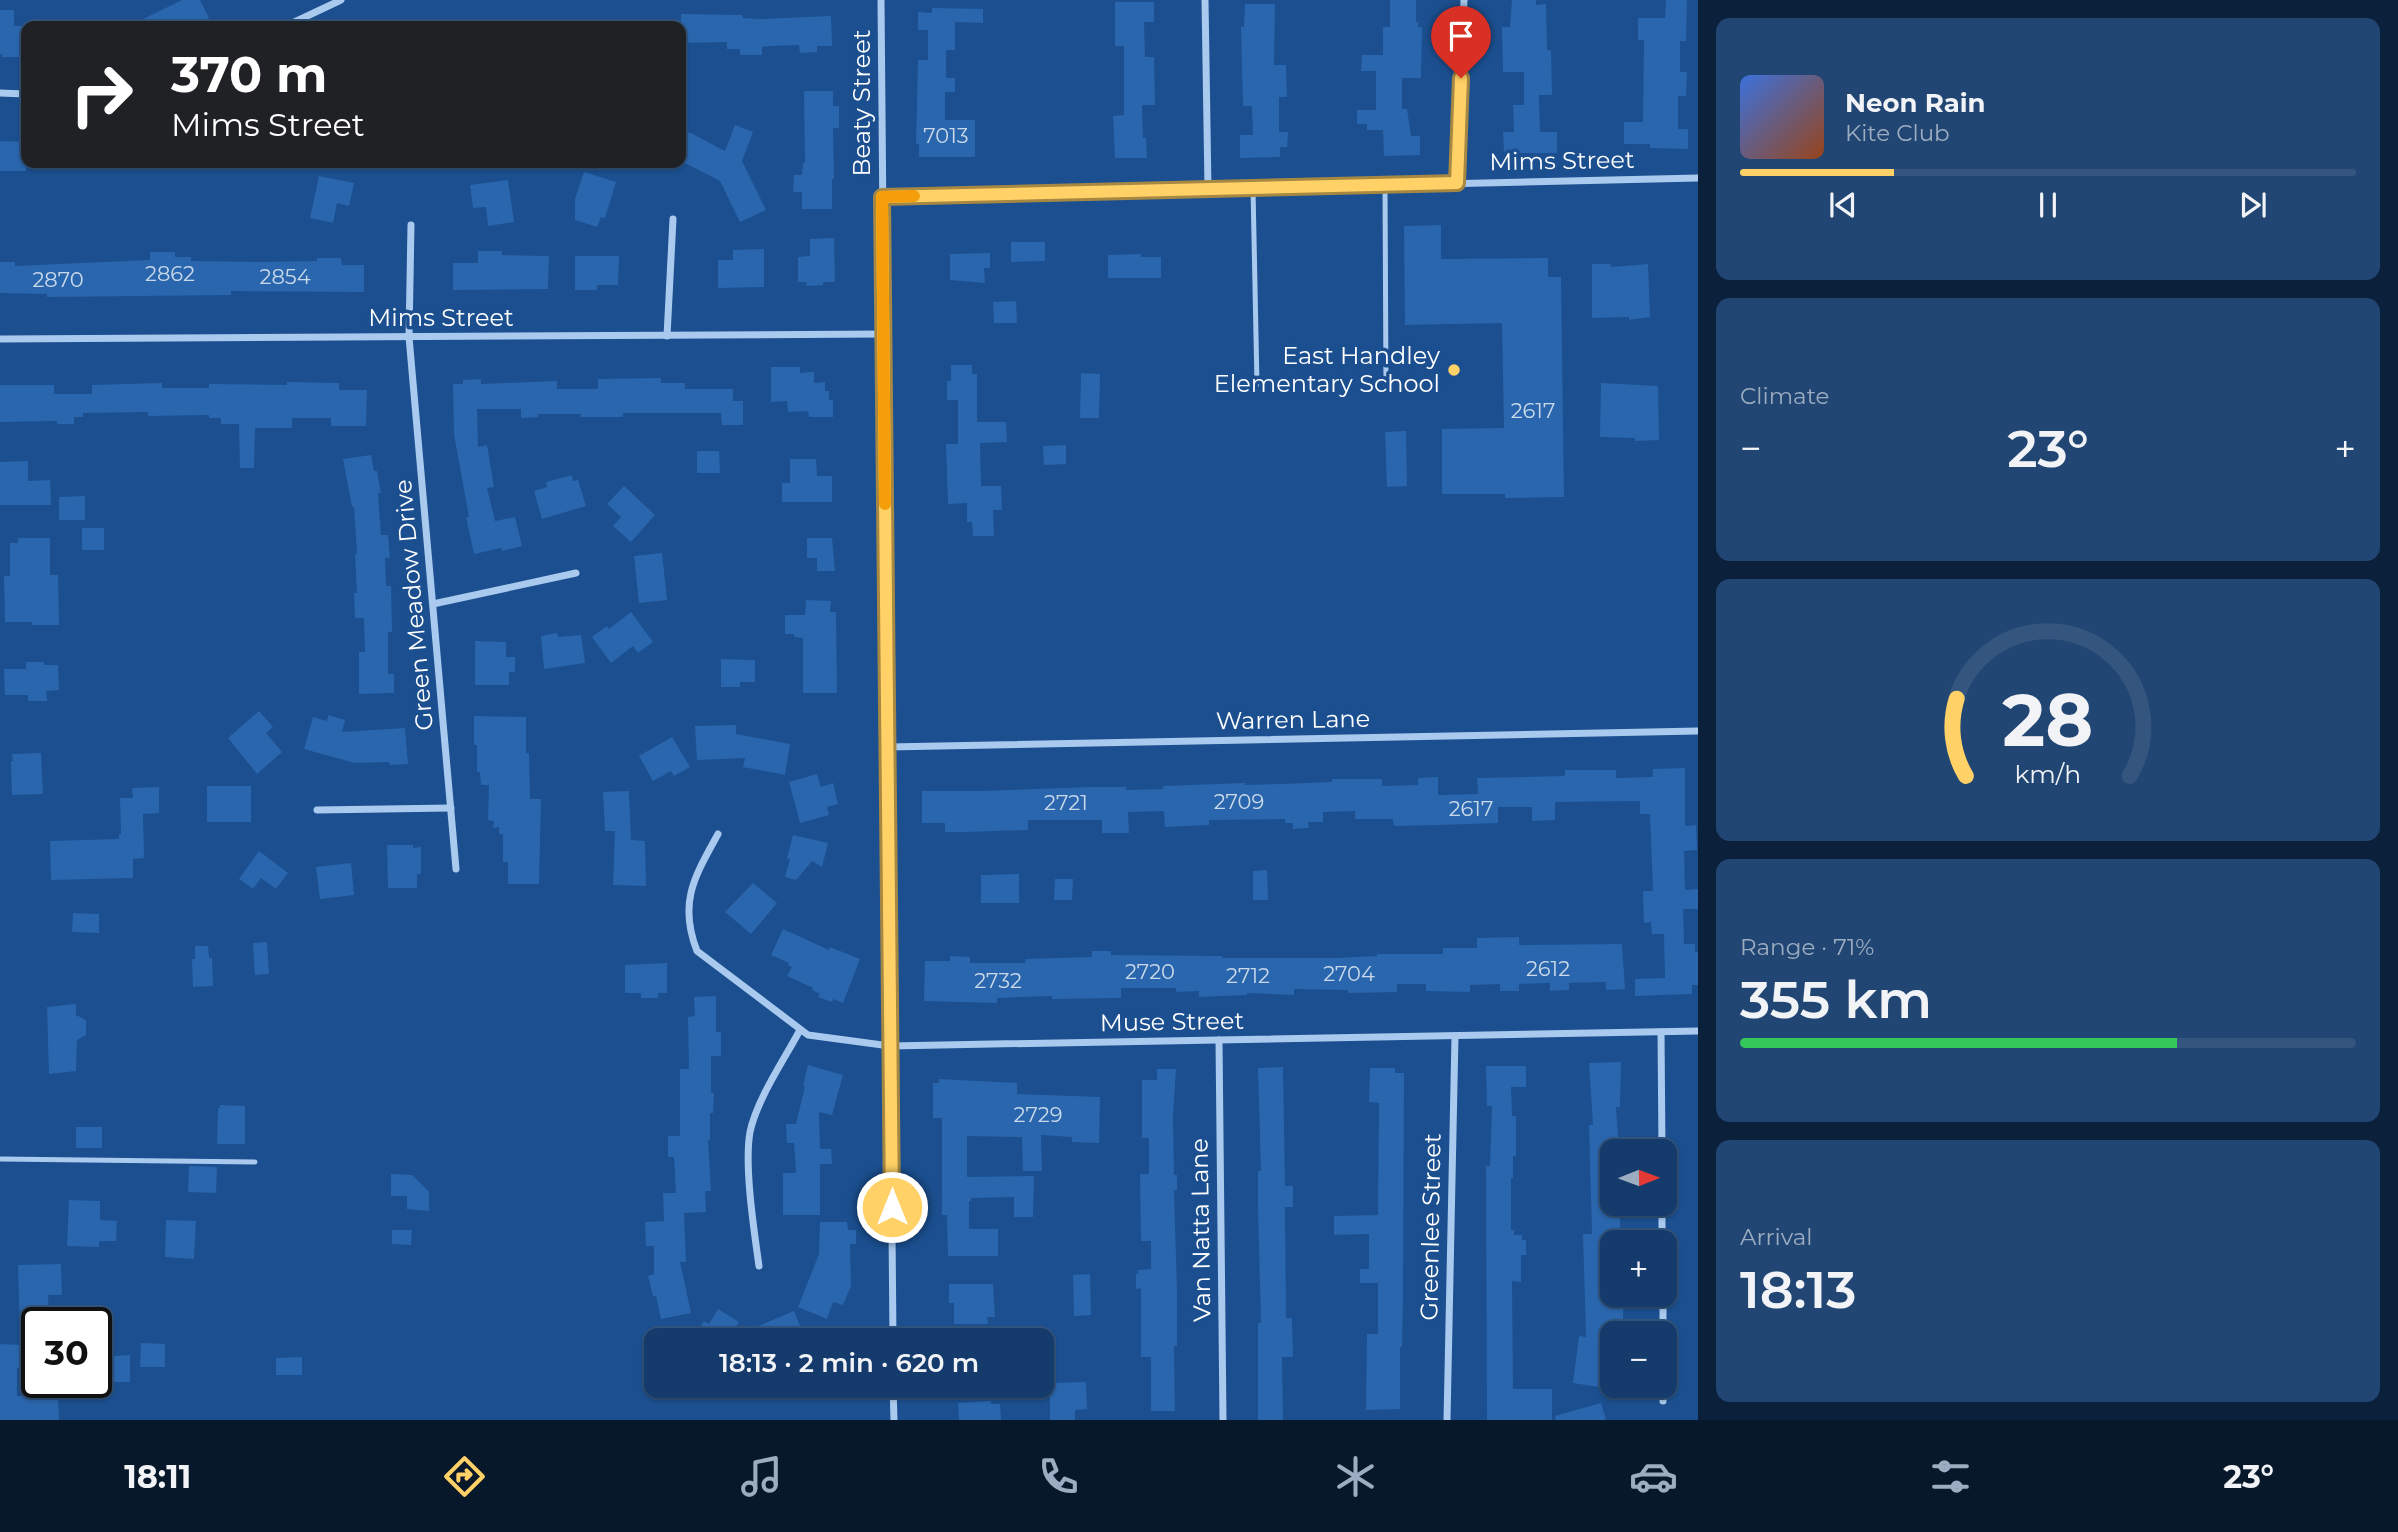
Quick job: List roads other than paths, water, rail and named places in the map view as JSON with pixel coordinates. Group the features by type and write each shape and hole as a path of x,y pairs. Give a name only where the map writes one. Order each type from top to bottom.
{"street":[{"path":"297,21 341,0"},
{"name":"Beaty Street","path":"881,0 893,1328"},
{"path":"1205,0 1208,189"},
{"path":"1457,183 1464,0"},
{"path":"0,93 21,94"},
{"name":"Mims Street","path":"882,197 1698,177"},
{"path":"667,336 673,219"},
{"name":"Green Meadow Drive","path":"411,225 409,337 456,869"},
{"name":"Mims Street","path":"0,339 883,334"},
{"path":"433,604 576,573"},
{"name":"Warren Lane","path":"888,747 1698,731"},
{"path":"317,810 451,808"},
{"name":"Muse Street","path":"718,834 694,877 689,907 689,930 697,951 807,1035 890,1046 1698,1031"},
{"path":"760,1266 748,1152 751,1130 765,1096 800,1031"},
{"path":"1661,1032 1662,1139"},
{"name":"Greenlee Street","path":"1447,1420 1455,1036"},
{"name":"Van Natta Lane","path":"1219,1040 1223,1420"},
{"path":"893,1398 894,1420"}],"lane":[{"path":"1385,185 1386,389"},
{"path":"1253,188 1257,386"},
{"path":"0,1159 255,1162"}],"place":[{"name":"East Handley Elementary School","path":"1454,370"}]}
